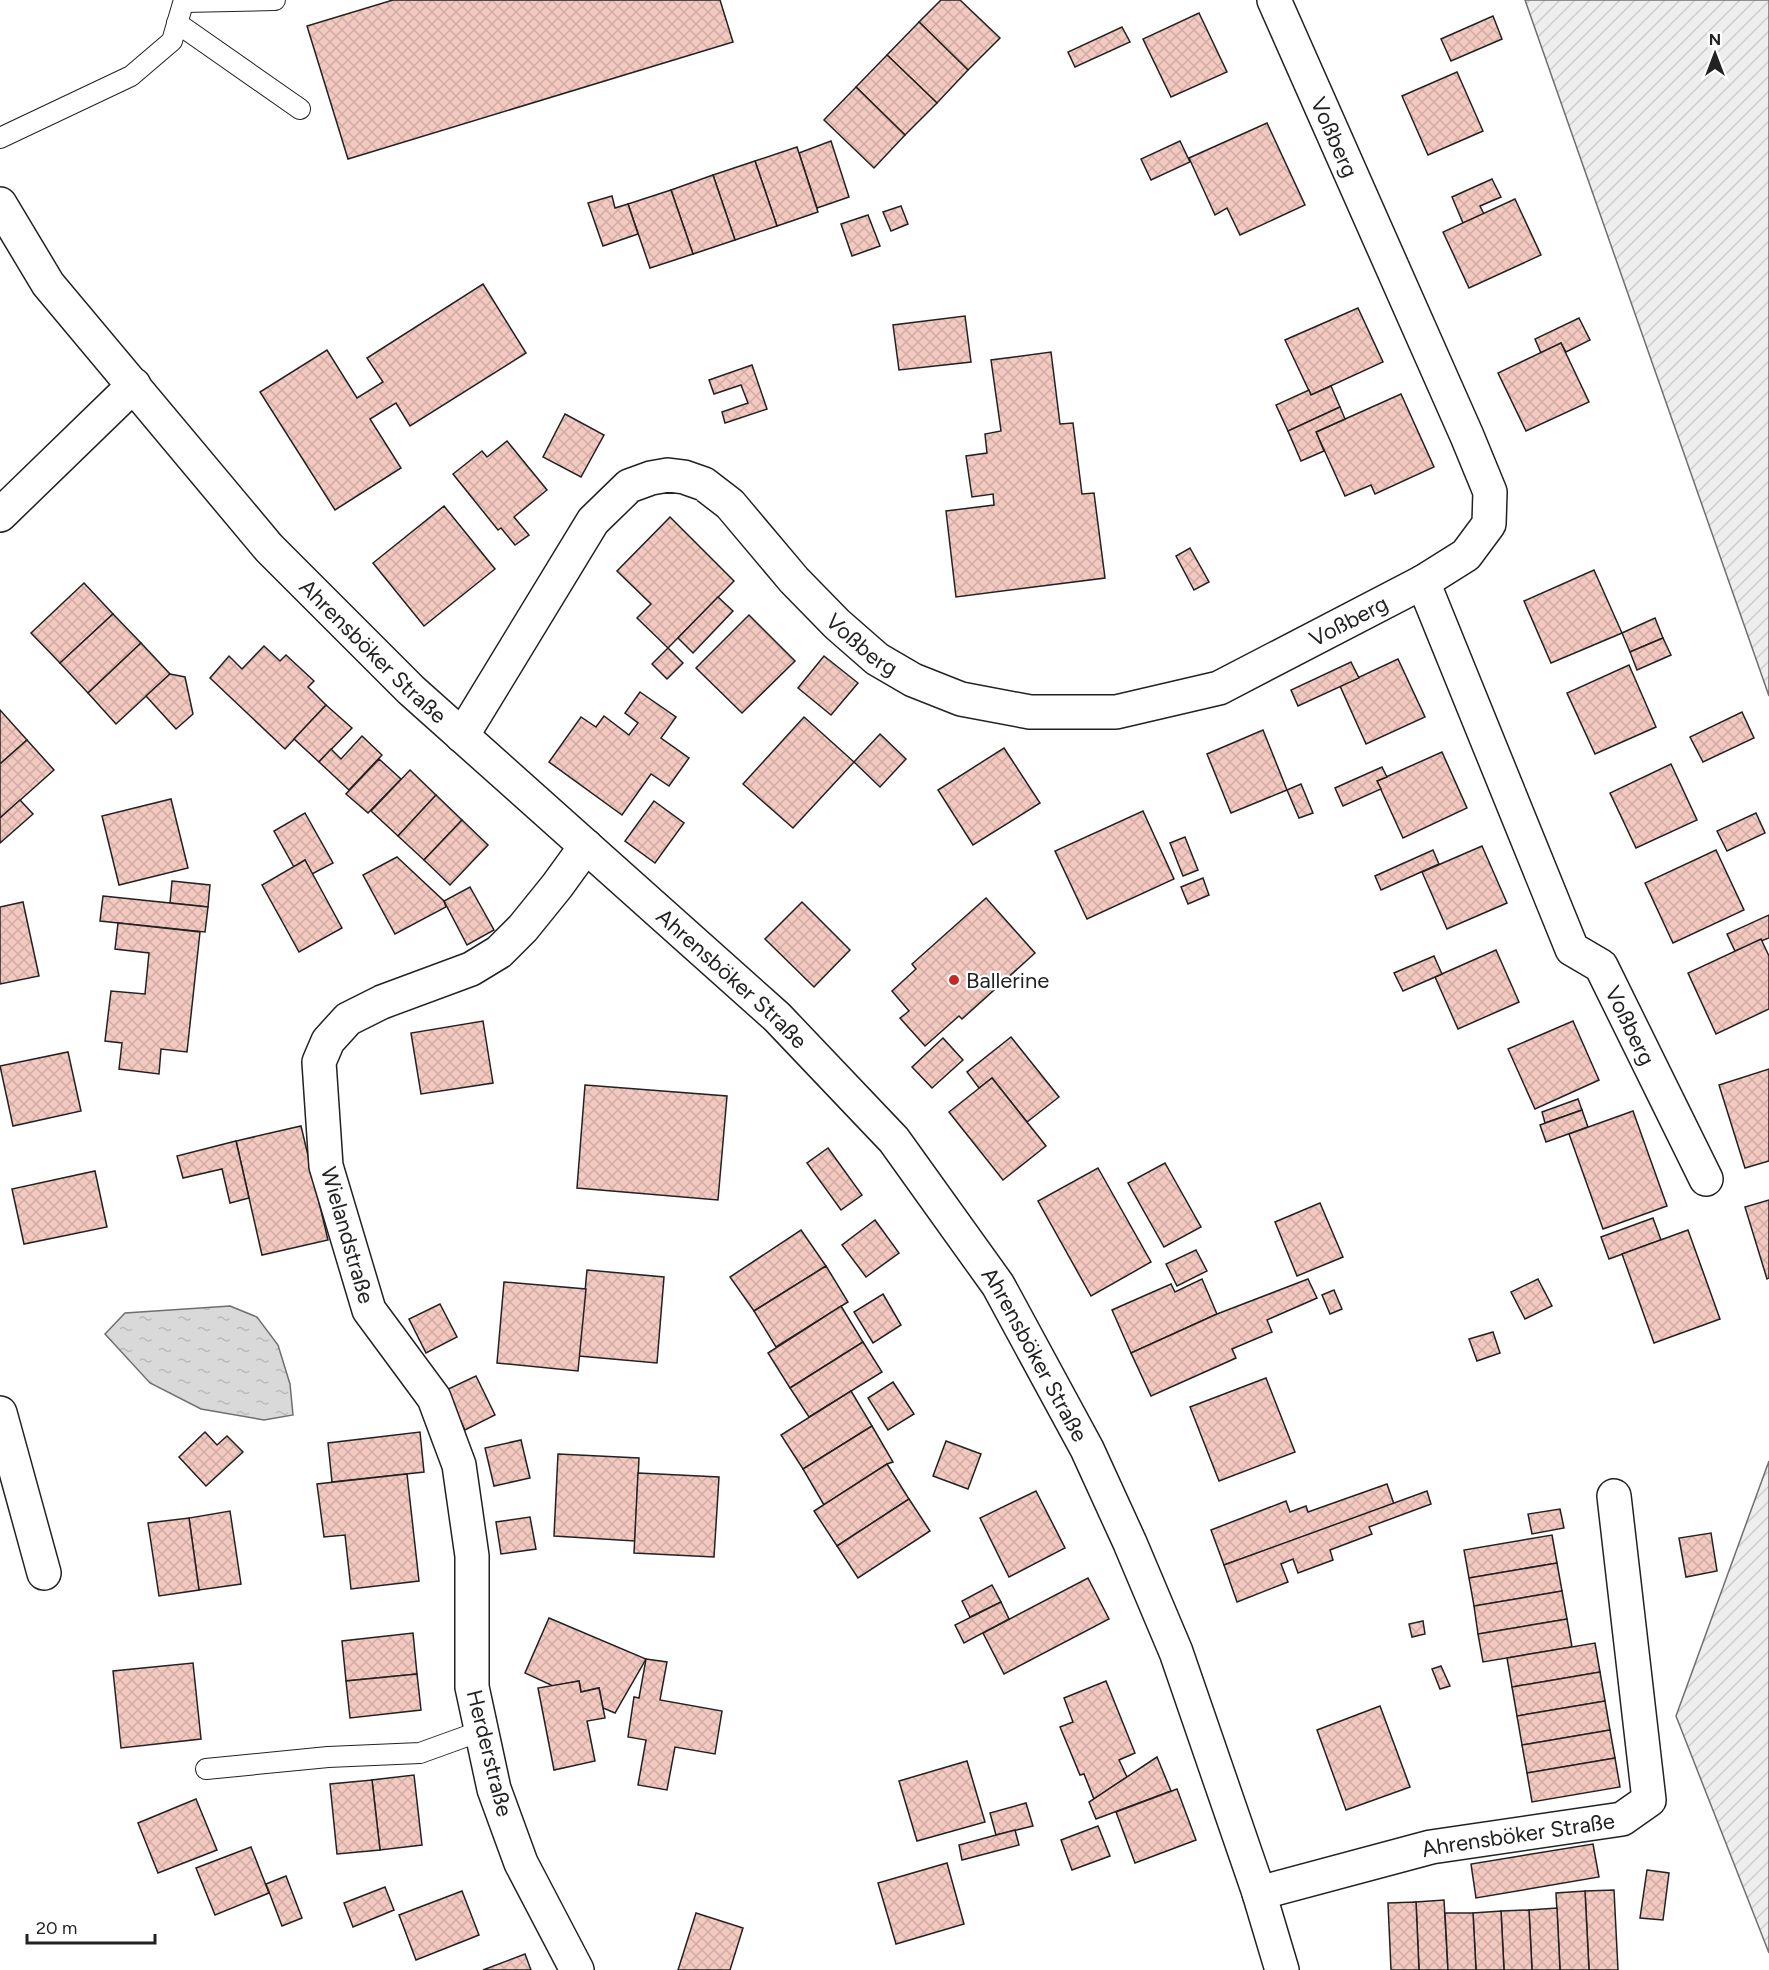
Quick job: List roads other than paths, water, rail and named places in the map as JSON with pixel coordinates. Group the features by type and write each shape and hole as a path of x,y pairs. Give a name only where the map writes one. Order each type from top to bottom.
{"street":[{"name":"Voßberg","path":"462,736 593,521 629,486 651,478 668,475 684,477 704,484 730,504 794,580 837,624 878,659 913,680 961,699 1030,712 1116,712 1219,688 1423,582 1467,555 1489,524 1490,492 1274,0"},
{"name":"Ahrensböker Straße","path":"0,204 48,284 269,548 411,690 777,1017 894,1140 999,1285 1087,1449 1176,1652 1259,1893 1282,1970"},
{"path":"0,515 134,385"},
{"name":"Voßberg","path":"1423,582 1572,949 1601,966 1706,1179"},
{"name":"Wielandstraße","path":"472,1556 459,1465 434,1398 369,1310 326,1166 319,1062 328,1041 348,1019 382,1002 471,969 499,951 523,928 585,846"},
{"path":"0,1413 5,1451 44,1573"},
{"name":"Ahrensböker Straße","path":"1259,1893 1431,1847 1622,1819 1649,1800 1614,1496"},
{"name":"Herderstraße","path":"472,1556 472,1687 494,1789 521,1863 577,1970"}],"lane":[{"path":"0,138 130,76 172,41 184,1 275,0"},
{"path":"177,23 300,109"},
{"path":"206,1769 328,1758 420,1753 481,1731"}],"water":[{"path":"230,1306 257,1317 278,1345 290,1384 293,1415 264,1420 201,1409 150,1383 105,1334 125,1313"}],"place":[{"name":"Ballerine","path":"954,980"}]}
